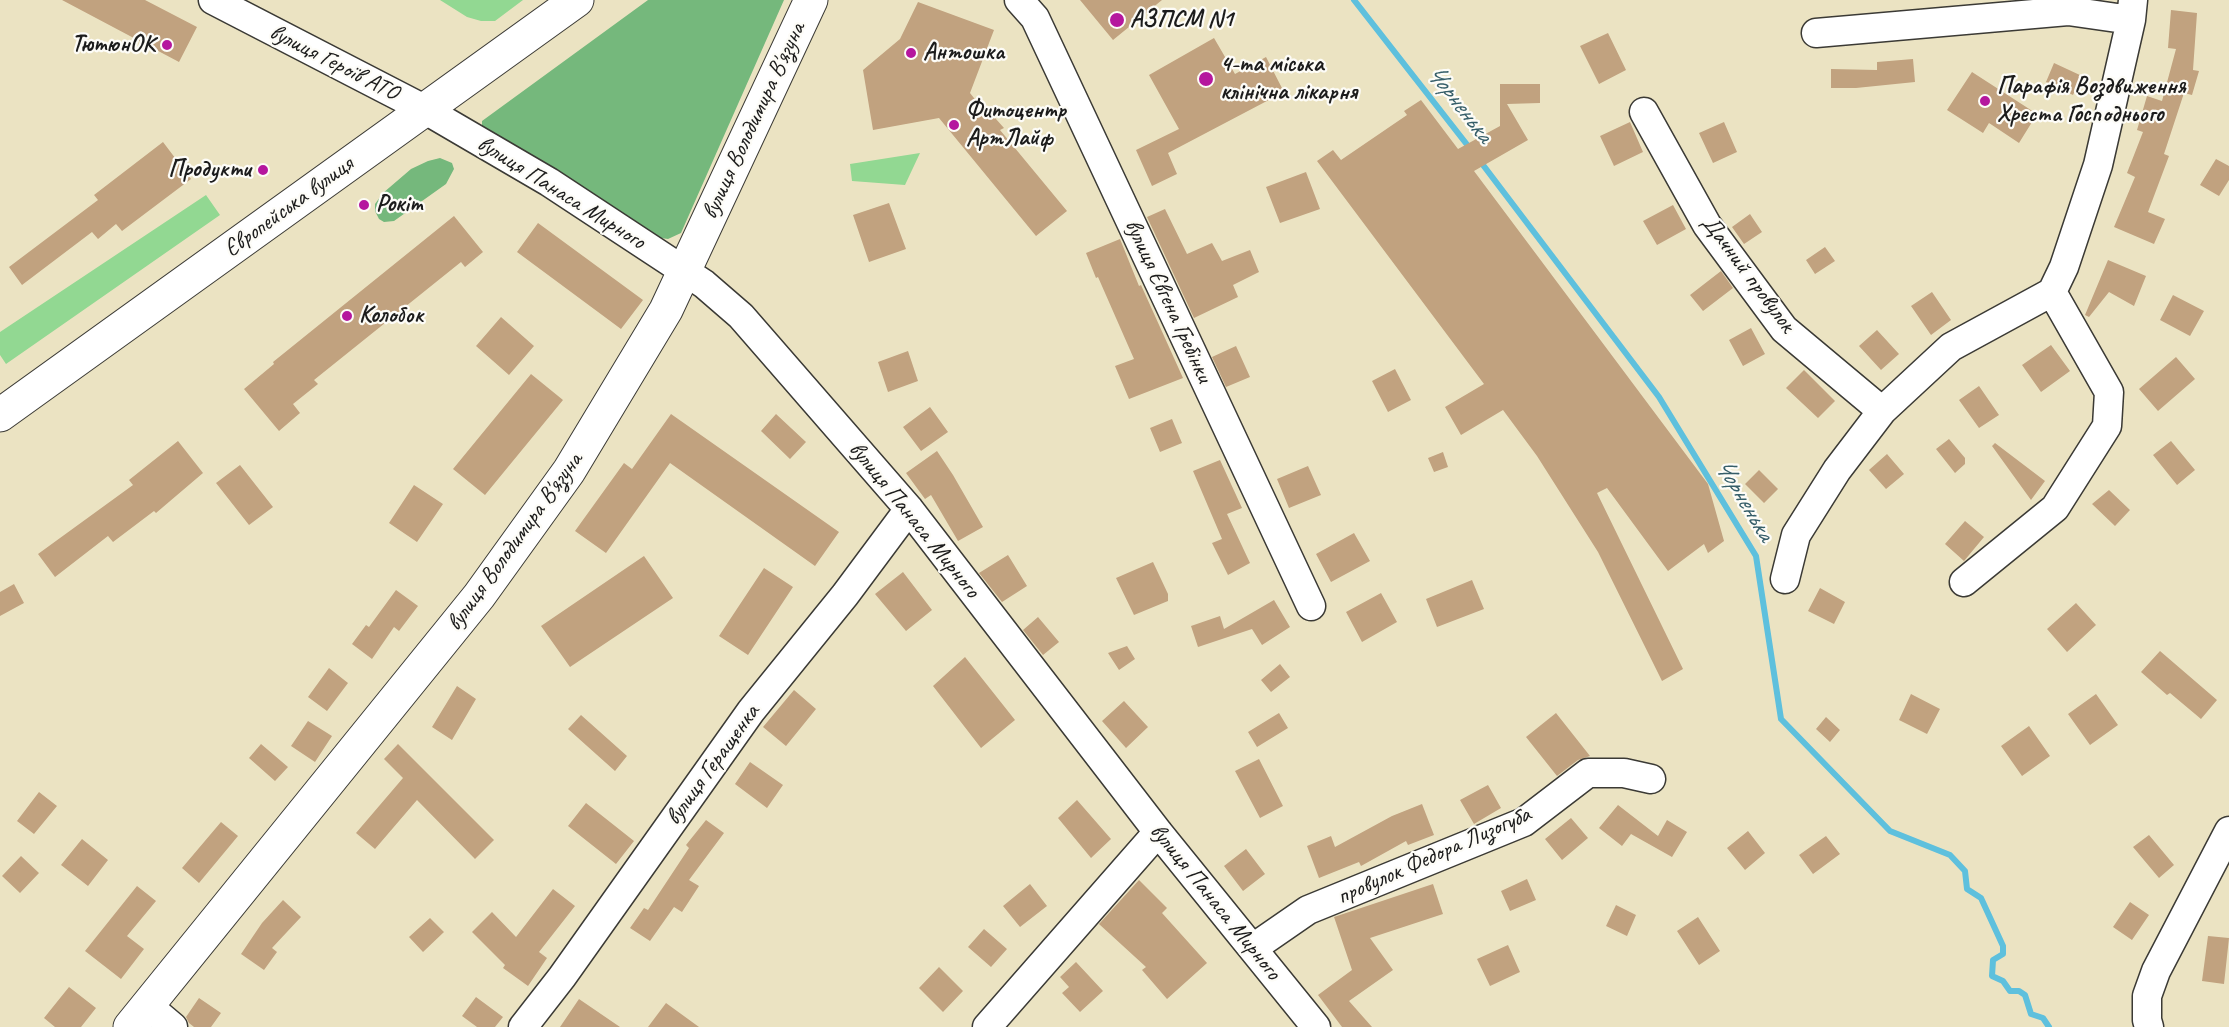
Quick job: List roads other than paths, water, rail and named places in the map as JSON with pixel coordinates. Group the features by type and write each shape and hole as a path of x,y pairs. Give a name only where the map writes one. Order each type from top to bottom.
{"main road":[{"name":"Європейська вулиця","path":"0,415 577,0"},
{"name":"вулиця Володимира В'язуна","path":"139,1016 486,586 569,471 666,310 811,0"}],"street":[{"name":"вулиця Героїв АТО","path":"213,0 424,109"},
{"name":"вулиця Євгена Гребінки","path":"1019,0 1035,18 1311,606"},
{"path":"1785,579 1797,535 1837,470 1882,411 1951,347 2052,292 2064,267 2098,165 2132,10 2068,10 1816,33"},
{"name":"вулиця Панаса Мирного","path":"424,109 549,182 704,284 741,316 909,509 1158,832 1316,1027"},
{"name":"Дачний провулок","path":"1644,112 1707,225 1784,329 1882,411"},
{"path":"1964,582 2055,508 2107,426 2109,392 2052,292"},
{"name":"вулиця Геращенка","path":"523,1027 562,977 751,711 845,595 909,509"},
{"name":"провулок Федора Лизогуба","path":"1253,948 1308,910 1524,822 1588,773 1624,773 1650,779"},
{"path":"2149,1027 2147,996 2156,971 2229,831"},
{"path":"987,1027 1158,832"},
{"path":"139,1016 173,1027"}],"waterway":[{"name":"Чорненька","path":"1354,0 1472,151"},
{"name":"Чорненька","path":"1480,161 1659,397 1756,556 1781,719 1890,831 1950,855 1965,871 1967,889 1981,898 2003,946 2003,954 1993,960 1992,976 2003,981 2010,991 2019,991 2025,995 2031,1014 2043,1018 2049,1027"}],"place":[{"name":"АЗПСМ N1","path":"1117,20"},
{"name":"ТютюнОК","path":"167,45"},
{"name":"Антошка","path":"911,53"},
{"name":"4-та міська клінічна лікарня","path":"1206,79"},
{"name":"Парафія Воздвиження Хреста Господнього","path":"1985,101"},
{"name":"Фитоцентр АртЛайф","path":"954,125"},
{"name":"Продукти","path":"263,170"},
{"name":"Рокіт","path":"364,205"},
{"name":"Колобок","path":"347,316"}]}
